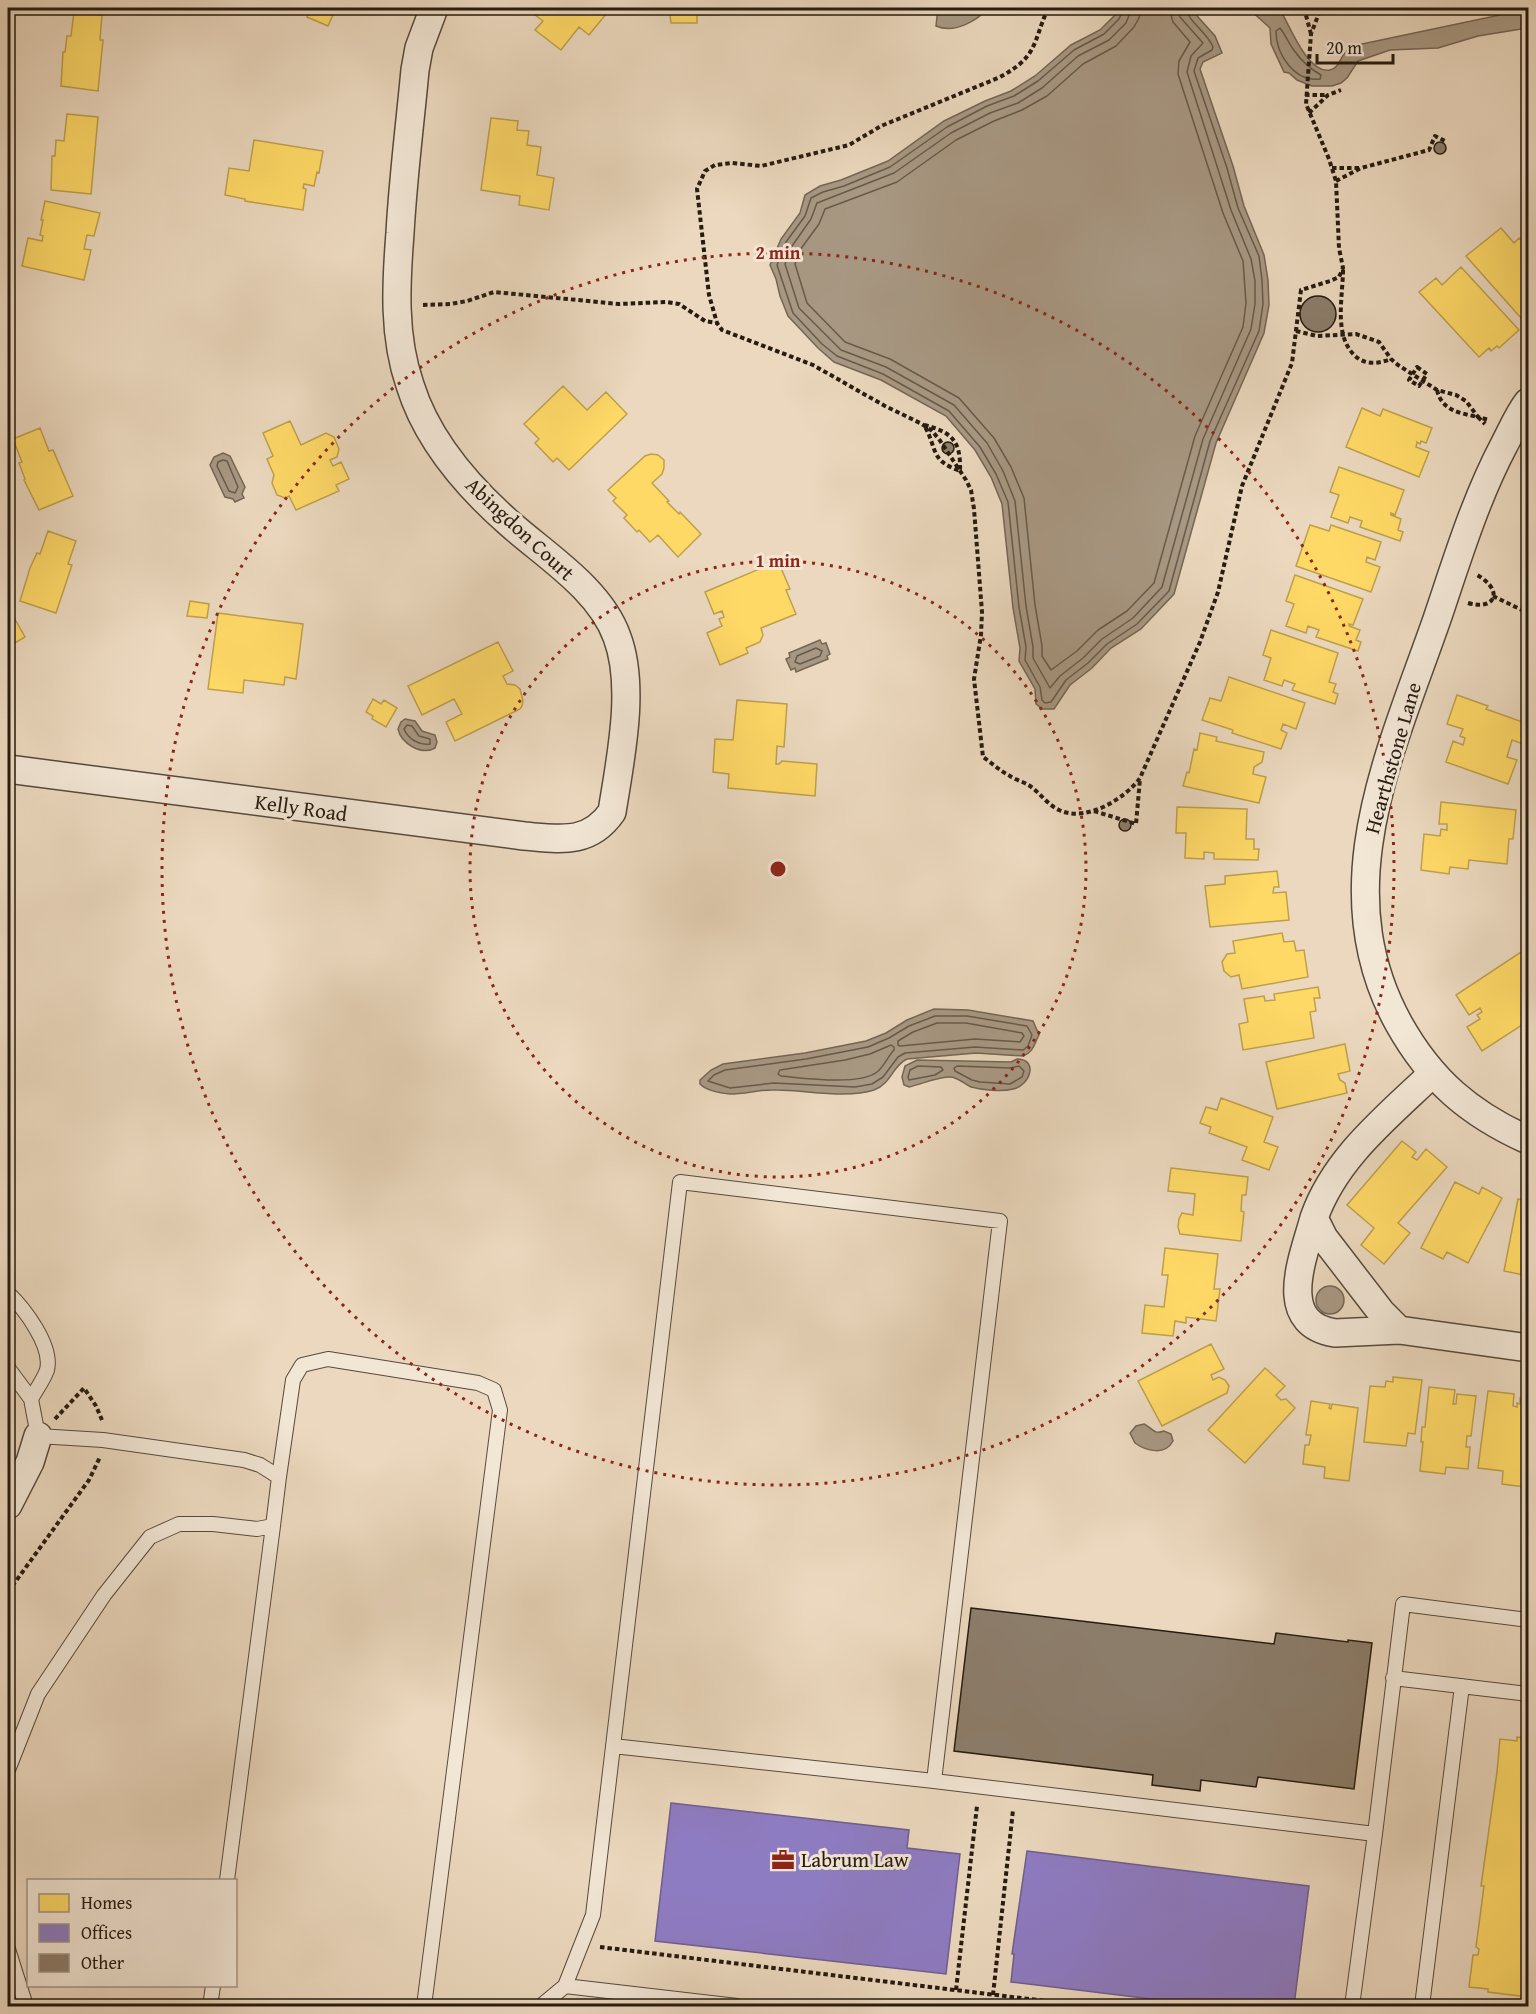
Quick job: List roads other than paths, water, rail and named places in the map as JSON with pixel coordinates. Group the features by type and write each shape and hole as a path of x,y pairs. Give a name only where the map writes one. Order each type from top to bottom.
{"street":[{"name":"Abingdon Court","path":"434,8 419,48 415,70 401,210 397,305 402,354 410,385 424,421 446,455 470,486 500,515 593,596 610,621 618,639 626,698 623,731 612,812 594,831"},
{"name":"Hearthstone Lane","path":"1528,402 1493,465 1463,542 1382,778 1365,860 1364,906 1369,943 1376,971 1391,1010 1416,1053 1432,1074 1454,1095 1473,1109 1528,1140"},
{"name":"Kelly Road","path":"8,769 474,831 559,838 579,837 594,831"},
{"path":"1432,1074 1379,1123 1326,1187 1314,1218 1297,1282 1297,1297 1305,1317 1324,1331 1335,1333 1399,1330 1528,1348"},
{"path":"1314,1218 1324,1238 1381,1312 1399,1330"},
{"path":"8,1505 30,1462 38,1436"}],"lane":[{"path":"541,2007 565,1986 593,1915 680,1182 1000,1221 934,1781"},
{"path":"9,1297 32,1322 44,1349 47,1369 31,1399"},
{"path":"227,1879 293,1380 302,1365 328,1359 478,1383 494,1390 500,1410 424,2007"},
{"path":"8,1368 31,1399 38,1436 103,1440 244,1460 260,1465 279,1477"},
{"path":"8,1770 38,1694 104,1595 150,1537 179,1524 213,1524 257,1529 273,1526"},
{"path":"1352,2007 1403,1604 1528,1620"},
{"path":"1393,1678 1528,1694"},
{"path":"1422,2007 1462,1686"},
{"path":"613,1746 934,1781 1375,1834"},
{"path":"8,1950 26,2007"},
{"path":"565,1986 737,2007"},
{"path":"210,2007 213,1987"}],"water":[{"path":"938,8 989,8 972,22 958,27 943,28 936,26"},
{"path":"1119,8 1190,8 1215,36 1222,53 1203,62 1200,69 1244,206 1264,255 1269,305 1264,333 1216,443 1174,594 1141,629 1111,648 1092,668 1070,685 1054,709 1042,709 1036,704 1035,689 1019,661 1020,648 1013,608 1002,504 991,477 975,450 946,416 881,380 834,362 818,348 788,316 770,265 781,239 800,213 805,195 820,186 888,161 944,121 1011,91 1035,76 1071,45 1100,30"},
{"path":"1248,8 1279,8 1306,56 1322,69 1330,70 1337,65 1347,51 1362,44 1528,9 1528,28 1478,36 1438,48 1390,50 1358,61 1341,83 1332,86 1312,86 1284,72 1271,44 1270,28"},
{"path":"223,453 230,456 245,487 242,494 244,498 235,502 225,497 210,465 214,457"},
{"path":"820,640 822,644 826,643 830,654 827,656 828,659 796,672 795,668 791,670 786,659 790,657 789,653"},
{"path":"405,719 415,721 422,731 435,735 437,742 435,748 418,749 407,743 398,729"},
{"path":"934,1009 968,1010 1033,1021 1039,1035 1032,1050 1023,1056 976,1053 907,1059 880,1087 863,1093 770,1090 730,1094 710,1090 700,1084 700,1080 711,1070 723,1064 805,1053 866,1041"},
{"path":"1017,1059 1028,1063 1030,1073 1019,1087 1008,1090 976,1088 950,1077 909,1087 904,1085 902,1077 905,1066 917,1060 1011,1062"},
{"path":"1330,1286 1340,1290 1344,1300 1340,1310 1330,1314 1320,1310 1316,1300 1320,1290"},
{"path":"1144,1424 1155,1432 1164,1431 1171,1434 1173,1441 1170,1446 1155,1451 1135,1443 1130,1433 1136,1426"}],"place":[{"name":"Labrum Law","path":"783,1860"}]}
